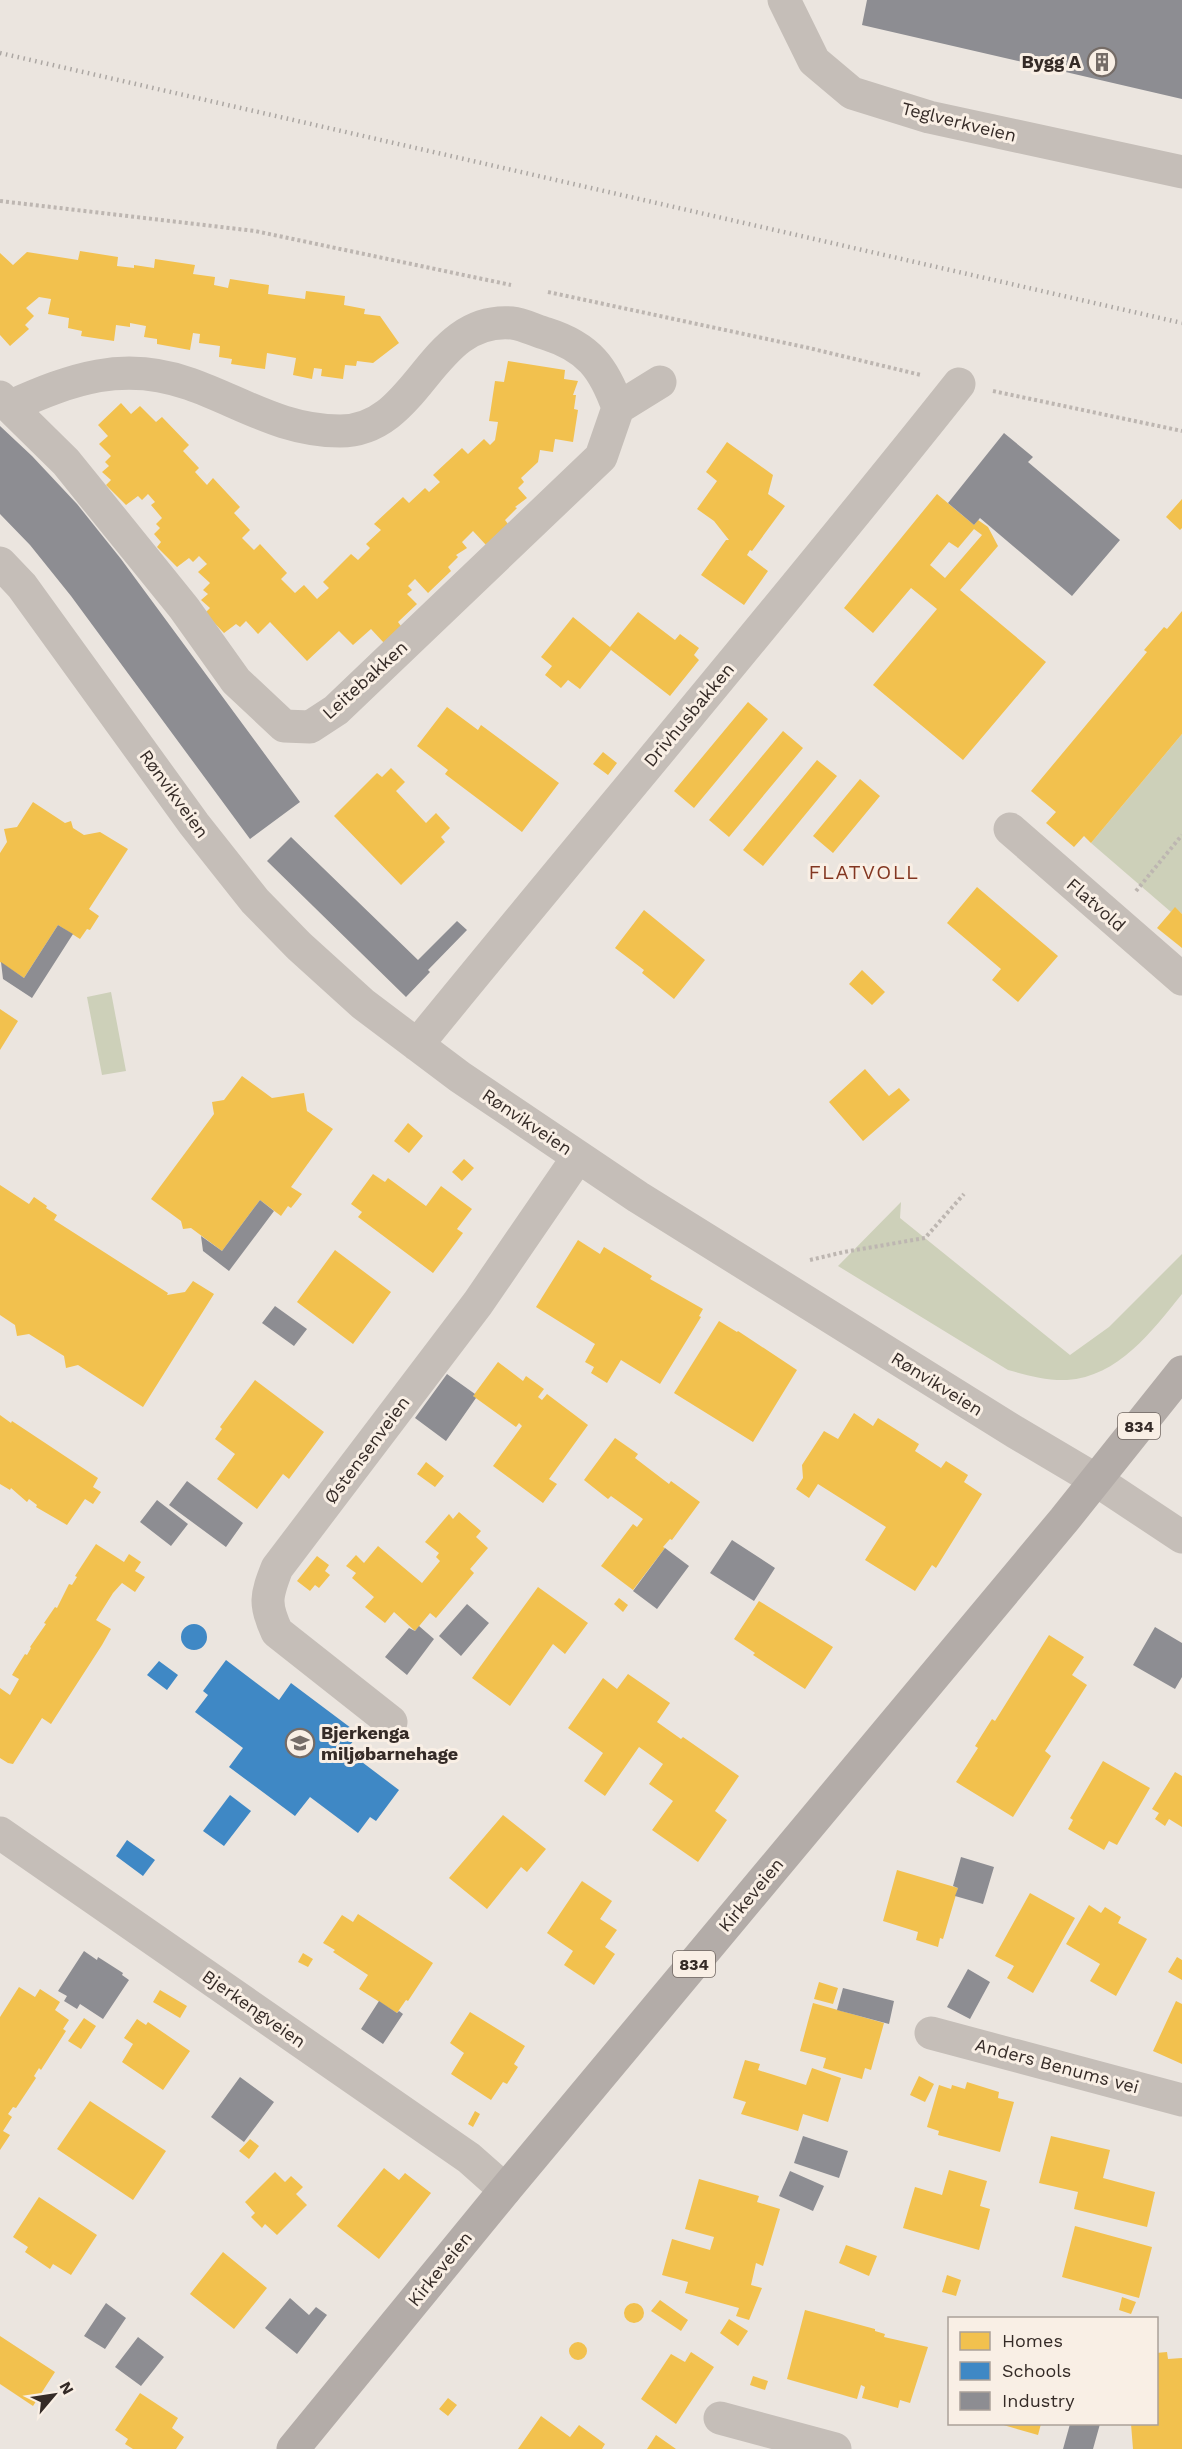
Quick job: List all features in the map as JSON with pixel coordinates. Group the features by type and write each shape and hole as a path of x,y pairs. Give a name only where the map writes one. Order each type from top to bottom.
{"main road":[{"name":"834","path":"1096,1480 1182,1372"},
{"name":"Kirkeveien","path":"292,2449 1096,1480"}],"street":[{"name":"Teglverkveien","path":"784,0 814,61 852,93 929,117 1182,172"},
{"name":"Leitebakken","path":"513,323 562,339 592,358 618,408 602,457 336,710 310,727 284,726 236,681 184,608 123,530 66,462 6,402 58,385 103,375 144,373 189,384 281,423 341,431 376,424 400,404 450,344 481,326 513,323"},
{"path":"618,408 660,382"},
{"name":"Drivhusbakken","path":"417,1045 629,786 833,543 959,384"},
{"name":"Rønvikveien","path":"0,563 22,586 194,824 255,901 299,946 363,1004 460,1077 578,1157 1015,1432 1096,1480 1182,1537"},
{"name":"Flatvold","path":"1010,829 1182,979"},
{"name":"Østensenveien","path":"391,1722 277,1632 268,1613 268,1592 277,1568 478,1303 578,1157"},
{"name":"Bjerkengveien","path":"0,1833 469,2158 505,2190"},
{"name":"Anders Benums vei","path":"931,2033 1182,2100"},
{"path":"720,2418 835,2449"}],"path":[{"path":"0,201 255,231 522,287"},
{"path":"545,292 1182,431"},
{"path":"1112,919 1182,835"},
{"path":"807,1262 844,1252 925,1238 964,1194"}],"green space":[{"path":"1182,734 1182,914 1175,908 1171,912 1091,843"},
{"path":"111,992 126,1071 102,1075 87,997"},
{"path":"901,1202 900,1218 1070,1355 1109,1327 1182,1254 1182,1294 1146,1337 1118,1361 1102,1370 1085,1377 1060,1380 1008,1370 838,1266"}],"building: Homes":[{"path":"80,251 118,257 117,266 134,268 134,265 154,268 155,259 195,265 193,274 215,277 214,285 228,288 230,279 269,285 268,294 305,299 306,291 345,296 344,305 365,309 364,314 380,316 399,343 373,363 357,361 356,366 345,365 343,379 321,376 322,369 314,368 312,379 293,375 296,358 267,353 265,369 231,364 232,359 219,357 220,346 199,343 200,334 193,333 190,350 157,344 157,339 144,337 146,326 130,323 130,327 116,325 114,341 81,336 82,331 68,328 69,318 48,314 51,299 39,297 26,308 34,316 25,325 29,329 10,346 0,335 0,253 13,265 27,252 78,260"},
{"path":"508,361 565,370 564,379 578,381 573,395 576,395 574,409 578,410 573,442 555,439 553,452 540,450 538,462 521,478 524,482 518,488 527,498 515,507 517,508 505,520 508,524 486,545 473,531 462,542 467,548 456,555 458,557 448,567 451,571 428,593 415,579 408,586 412,590 407,594 417,604 398,622 401,626 384,643 371,629 353,645 339,631 307,661 270,622 258,634 246,621 240,627 236,624 224,633 205,613 210,608 201,600 208,594 203,590 210,583 198,572 207,564 199,556 193,562 189,558 177,567 157,547 161,542 154,534 160,528 156,524 162,518 151,505 155,502 148,494 142,500 138,496 126,505 106,485 111,480 102,472 109,466 105,462 111,456 99,444 108,436 98,425 121,403 131,414 140,406 156,422 162,417 189,445 183,451 199,468 195,472 207,485 213,478 240,507 234,513 250,530 242,538 254,550 260,544 287,573 281,579 295,593 304,585 317,599 329,588 323,582 351,554 358,560 370,548 366,544 381,530 374,524 403,497 409,503 425,488 429,492 440,482 433,475 462,448 468,454 484,439 490,445 495,440 498,422 489,421 495,381 504,382"},
{"path":"727,442 773,475 768,494 785,506 747,555 768,571 744,605 701,575 726,540 729,540 714,521 697,509 717,481 706,472"},
{"path":"937,494 974,525 978,520 988,527 998,546 960,590 1046,662 963,760 873,685 937,609 911,588 873,633 844,608","holes":["974,529 982,535 945,578 930,565 949,542 958,548"]},
{"path":"1182,499 1182,528 1180,530 1166,517"},
{"path":"1182,611 1182,734 1091,843 1084,836 1074,847 1046,823 1056,812 1031,791 1147,652 1144,650 1164,627 1167,629"},
{"path":"638,612 675,640 680,634 699,648 694,655 699,660 670,696 611,650 580,689 568,680 561,688 545,675 552,666 541,657 573,617 610,647"},
{"path":"748,702 768,719 694,808 674,791"},
{"path":"447,707 478,730 481,725 559,783 522,832 445,774 448,770 417,746"},
{"path":"783,731 803,748 729,837 709,820"},
{"path":"603,752 617,763 608,775 593,764"},
{"path":"817,760 837,776 763,866 743,850"},
{"path":"391,768 405,782 396,791 426,823 436,813 450,828 441,837 445,842 401,885 334,816 377,773 382,777"},
{"path":"860,779 880,796 833,853 813,836"},
{"path":"33,802 65,823 71,821 73,828 84,835 100,832 128,849 89,909 99,916 90,930 87,929 80,939 58,925 24,978 0,962 0,853 7,842 4,829 17,827"},
{"path":"977,887 1058,956 1018,1002 992,980 1001,969 947,923"},
{"path":"1175,907 1182,914 1182,948 1157,928"},
{"path":"644,910 705,960 674,999 642,973 644,970 615,948"},
{"path":"862,970 885,992 872,1005 849,984"},
{"path":"0,1009 18,1021 0,1050"},
{"path":"865,1069 889,1096 899,1088 910,1100 863,1141 829,1102"},
{"path":"242,1076 272,1098 304,1093 307,1111 333,1129 291,1187 302,1194 291,1208 288,1206 281,1216 260,1200 222,1251 191,1228 183,1229 181,1221 151,1199 214,1114 212,1102 224,1100"},
{"path":"408,1123 423,1136 409,1153 394,1141"},
{"path":"464,1159 474,1168 462,1181 452,1172"},
{"path":"373,1174 385,1182 388,1178 426,1206 441,1186 472,1209 457,1229 463,1233 433,1273 358,1217 362,1212 351,1204"},
{"path":"0,1185 29,1204 34,1197 57,1215 54,1220 168,1293 167,1295 185,1292 193,1281 214,1294 143,1407 78,1365 66,1368 64,1356 29,1334 17,1336 15,1325 0,1315"},
{"path":"578,1240 600,1254 604,1247 652,1276 650,1279 703,1309 699,1316 701,1317 660,1384 621,1360 607,1383 591,1373 594,1367 585,1362 595,1344 536,1307"},
{"path":"335,1250 391,1292 353,1344 297,1302"},
{"path":"719,1321 797,1370 753,1442 674,1393"},
{"path":"498,1362 523,1381 526,1376 544,1389 538,1397 542,1400 547,1394 588,1425 549,1479 557,1484 543,1503 493,1466 522,1426 519,1423 516,1427 473,1396"},
{"path":"255,1380 324,1432 289,1479 283,1474 257,1509 217,1479 235,1454 215,1439 222,1429 220,1427"},
{"path":"854,1413 873,1426 878,1418 919,1444 915,1451 941,1468 946,1461 968,1475 964,1482 982,1494 936,1568 932,1565 915,1591 865,1560 886,1527 818,1484 809,1498 796,1489 803,1478 802,1465 824,1431 838,1439"},
{"path":"0,1415 98,1478 93,1487 101,1492 93,1504 85,1499 67,1525 36,1507 37,1505 29,1499 27,1502 11,1488 10,1490 0,1484"},
{"path":"615,1438 638,1454 635,1458 669,1484 671,1481 700,1502 672,1540 670,1539 663,1547 665,1548 633,1590 601,1566 633,1524 637,1527 643,1519 611,1496 608,1499 584,1480"},
{"path":"426,1462 444,1476 435,1487 417,1474"},
{"path":"459,1512 481,1531 476,1537 488,1548 470,1569 474,1573 436,1618 430,1613 415,1631 394,1612 385,1623 365,1607 374,1597 352,1578 356,1573 346,1566 356,1555 364,1563 378,1546 422,1583 440,1561 436,1557 439,1553 425,1542 449,1514 453,1519"},
{"path":"96,1544 124,1562 129,1554 141,1562 135,1571 145,1577 135,1592 122,1583 113,1593 96,1620 111,1629 102,1645 51,1724 42,1718 13,1764 8,1763 0,1758 0,1688 10,1695 19,1679 12,1675 25,1654 27,1655 46,1624 44,1623 55,1607 57,1608 69,1584 72,1585 77,1577 75,1576"},
{"path":"317,1556 329,1565 325,1571 330,1575 319,1588 315,1585 310,1591 297,1581"},
{"path":"538,1587 588,1623 565,1654 553,1644 510,1706 472,1678"},
{"path":"619,1598 628,1605 623,1612 614,1604"},
{"path":"759,1601 833,1647 805,1689 753,1655 755,1653 734,1639"},
{"path":"1049,1635 1084,1657 1072,1675 1087,1685 1045,1751 1051,1756 1013,1817 956,1782 978,1748 975,1746 992,1719 995,1721"},
{"path":"628,1674 670,1703 657,1722 739,1776 715,1811 727,1820 698,1862 652,1830 673,1801 649,1784 663,1764 639,1747 605,1796 584,1781 603,1753 568,1728 603,1678 617,1689"},
{"path":"1103,1761 1150,1788 1117,1845 1109,1841 1104,1850 1068,1829 1073,1820 1070,1818"},
{"path":"1175,1772 1182,1776 1182,1827 1169,1819 1165,1826 1155,1819 1159,1813 1152,1809"},
{"path":"503,1815 546,1849 527,1872 521,1867 487,1909 449,1878"},
{"path":"897,1870 958,1888 943,1939 940,1938 938,1947 916,1940 918,1932 883,1921"},
{"path":"582,1881 612,1901 600,1919 617,1930 605,1947 615,1954 594,1985 564,1965 573,1951 547,1933"},
{"path":"1030,1893 1075,1918 1033,1993 1007,1978 1014,1966 995,1956"},
{"path":"1089,1905 1101,1913 1105,1907 1121,1917 1118,1923 1147,1939 1116,1996 1090,1981 1100,1964 1066,1944"},
{"path":"358,1914 433,1963 408,2001 406,2000 397,2013 359,1989 368,1975 323,1943 342,1915 353,1922"},
{"path":"303,1953 313,1959 308,1967 298,1962"},
{"path":"1177,1957 1182,1960 1182,1980 1168,1972"},
{"path":"819,1982 838,1988 833,2004 814,1999"},
{"path":"19,1987 35,1997 40,1989 60,2002 55,2010 69,2020 63,2029 66,2031 41,2070 39,2068 34,2076 36,2078 16,2108 13,2107 8,2114 12,2117 3,2131 10,2135 0,2150 0,2017"},
{"path":"160,1990 187,2006 180,2018 153,2002"},
{"path":"1176,2001 1182,2004 1182,2064 1153,2051"},
{"path":"813,2003 884,2023 871,2070 865,2068 862,2079 823,2068 826,2058 800,2051"},
{"path":"470,2012 525,2046 514,2064 518,2067 507,2084 503,2082 491,2100 451,2074 464,2053 450,2043"},
{"path":"84,2018 96,2026 81,2049 68,2041"},
{"path":"137,2019 146,2025 148,2022 190,2051 163,2090 122,2062 133,2044 124,2038"},
{"path":"745,2060 760,2064 758,2070 806,2085 812,2068 841,2078 828,2122 803,2114 798,2131 741,2114 746,2102 733,2098"},
{"path":"919,2076 934,2084 925,2102 910,2095"},
{"path":"967,2082 999,2092 998,2098 1014,2102 1000,2152 938,2135 939,2131 927,2127 939,2085 951,2089 952,2085 965,2089"},
{"path":"90,2101 166,2151 133,2200 57,2149"},
{"path":"475,2111 480,2114 473,2127 468,2124"},
{"path":"1051,2136 1110,2150 1103,2178 1155,2192 1147,2227 1074,2209 1078,2192 1039,2183"},
{"path":"250,2139 259,2146 249,2159 239,2151"},
{"path":"384,2168 399,2180 405,2173 431,2193 379,2259 337,2226"},
{"path":"949,2170 987,2181 980,2206 990,2209 979,2250 903,2228 915,2187 942,2195"},
{"path":"275,2172 285,2182 291,2176 303,2187 296,2194 307,2205 277,2235 265,2224 262,2228 251,2217 255,2213 245,2202"},
{"path":"699,2179 759,2196 757,2202 780,2209 763,2266 756,2263 751,2285 762,2288 749,2320 736,2316 739,2308 685,2293 688,2282 662,2275 672,2239 710,2250 714,2237 685,2229"},
{"path":"39,2197 97,2235 71,2275 53,2264 50,2269 25,2252 28,2247 13,2237"},
{"path":"1075,2226 1152,2247 1139,2298 1062,2277"},
{"path":"846,2245 877,2256 869,2276 839,2263"},
{"path":"223,2252 267,2288 234,2329 190,2294"},
{"path":"947,2275 961,2280 956,2296 942,2292"},
{"path":"1122,2297 1136,2302 1131,2314 1119,2310"},
{"path":"660,2300 688,2320 681,2331 651,2311"},
{"path":"634,2303 641,2306 644,2313 641,2320 634,2323 627,2320 624,2313 627,2306"},
{"path":"805,2310 875,2329 885,2334 884,2337 928,2347 910,2403 900,2400 898,2408 862,2398 865,2387 861,2385 857,2399 787,2379"},
{"path":"729,2319 748,2331 738,2346 720,2333"},
{"path":"0,2336 55,2372 33,2406 0,2384"},
{"path":"578,2342 584,2345 587,2351 584,2357 578,2360 572,2357 569,2351 572,2345"},
{"path":"691,2352 714,2367 676,2424 641,2399 671,2354 685,2362"},
{"path":"1167,2352 1168,2359 1182,2358 1182,2449 1133,2449 1131,2425 1158,2425 1158,2353"},
{"path":"753,2376 768,2381 765,2390 750,2385"},
{"path":"140,2393 178,2418 172,2428 184,2437 176,2449 133,2449 125,2444 128,2439 115,2430"},
{"path":"448,2398 457,2405 448,2416 439,2409"},
{"path":"541,2416 570,2437 579,2425 605,2444 602,2449 518,2449"},
{"path":"1003,2425 1041,2425 1038,2435"},
{"path":"656,2435 676,2449 647,2449"}],"building: Schools":[{"path":"194,1624 203,1628 207,1637 203,1646 194,1650 185,1646 181,1637 185,1628"},
{"path":"226,1660 279,1700 291,1683 359,1734 346,1750 399,1790 376,1821 370,1817 358,1833 310,1797 295,1816 229,1767 243,1748 195,1712 208,1695 203,1691"},
{"path":"159,1661 178,1675 167,1690 147,1675"},
{"path":"230,1795 251,1811 224,1846 203,1831"},
{"path":"127,1840 155,1860 143,1876 116,1856"}],"building: Industry":[{"name":"Bygg A","path":"867,0 1182,0 1182,99 862,25"},
{"path":"0,426 77,504 121,559 300,802 250,839 71,596 30,545 0,514"},
{"path":"1004,433 1033,457 1028,462 1120,540 1072,596 980,518 974,525 948,503"},
{"path":"291,837 418,960 457,921 467,930 428,970 430,972 406,997 267,861"},
{"path":"58,925 73,934 32,998 3,979 1,962 24,978"},
{"path":"260,1200 274,1211 229,1271 203,1251 201,1236 222,1251"},
{"path":"275,1306 307,1329 294,1346 262,1323"},
{"path":"447,1374 475,1394 473,1396 476,1398 446,1441 415,1418"},
{"path":"187,1481 243,1523 226,1547 169,1505"},
{"path":"157,1500 188,1524 171,1546 140,1522"},
{"path":"732,1540 775,1568 754,1601 710,1573"},
{"path":"665,1548 689,1566 657,1609 633,1591"},
{"path":"467,1604 489,1623 461,1656 439,1636"},
{"path":"419,1626 434,1639 407,1675 385,1657 409,1628 415,1631"},
{"path":"1155,1627 1182,1643 1182,1677 1175,1689 1133,1665"},
{"path":"961,1857 994,1867 983,1904 955,1896 958,1888 953,1886"},
{"path":"84,1951 123,1973 122,1975 129,1980 103,2019 80,2004 77,2009 64,2001 67,1996 58,1991"},
{"path":"968,1969 990,1982 970,2019 947,2007"},
{"path":"843,1988 894,2001 889,2024 837,2010"},
{"path":"379,2001 397,2013 399,2011 403,2014 383,2044 361,2029"},
{"path":"240,2077 274,2102 244,2142 211,2117"},
{"path":"803,2136 848,2151 839,2178 794,2163"},
{"path":"790,2171 824,2186 813,2211 779,2196"},
{"path":"290,2298 309,2315 316,2307 327,2315 297,2354 265,2328"},
{"path":"106,2303 126,2318 105,2349 84,2336"},
{"path":"138,2337 164,2357 141,2386 115,2367"},
{"path":"1070,2425 1100,2425 1093,2449 1063,2449"}],"railway":[{"path":"0,53 1182,323"}],"place":[{"name":"Bygg A","path":"1102,62"},
{"name":"Bjerkenga miljøbarnehage","path":"300,1743"}],"district":[{"name":"FLATVOLL","path":"864,872"}]}
